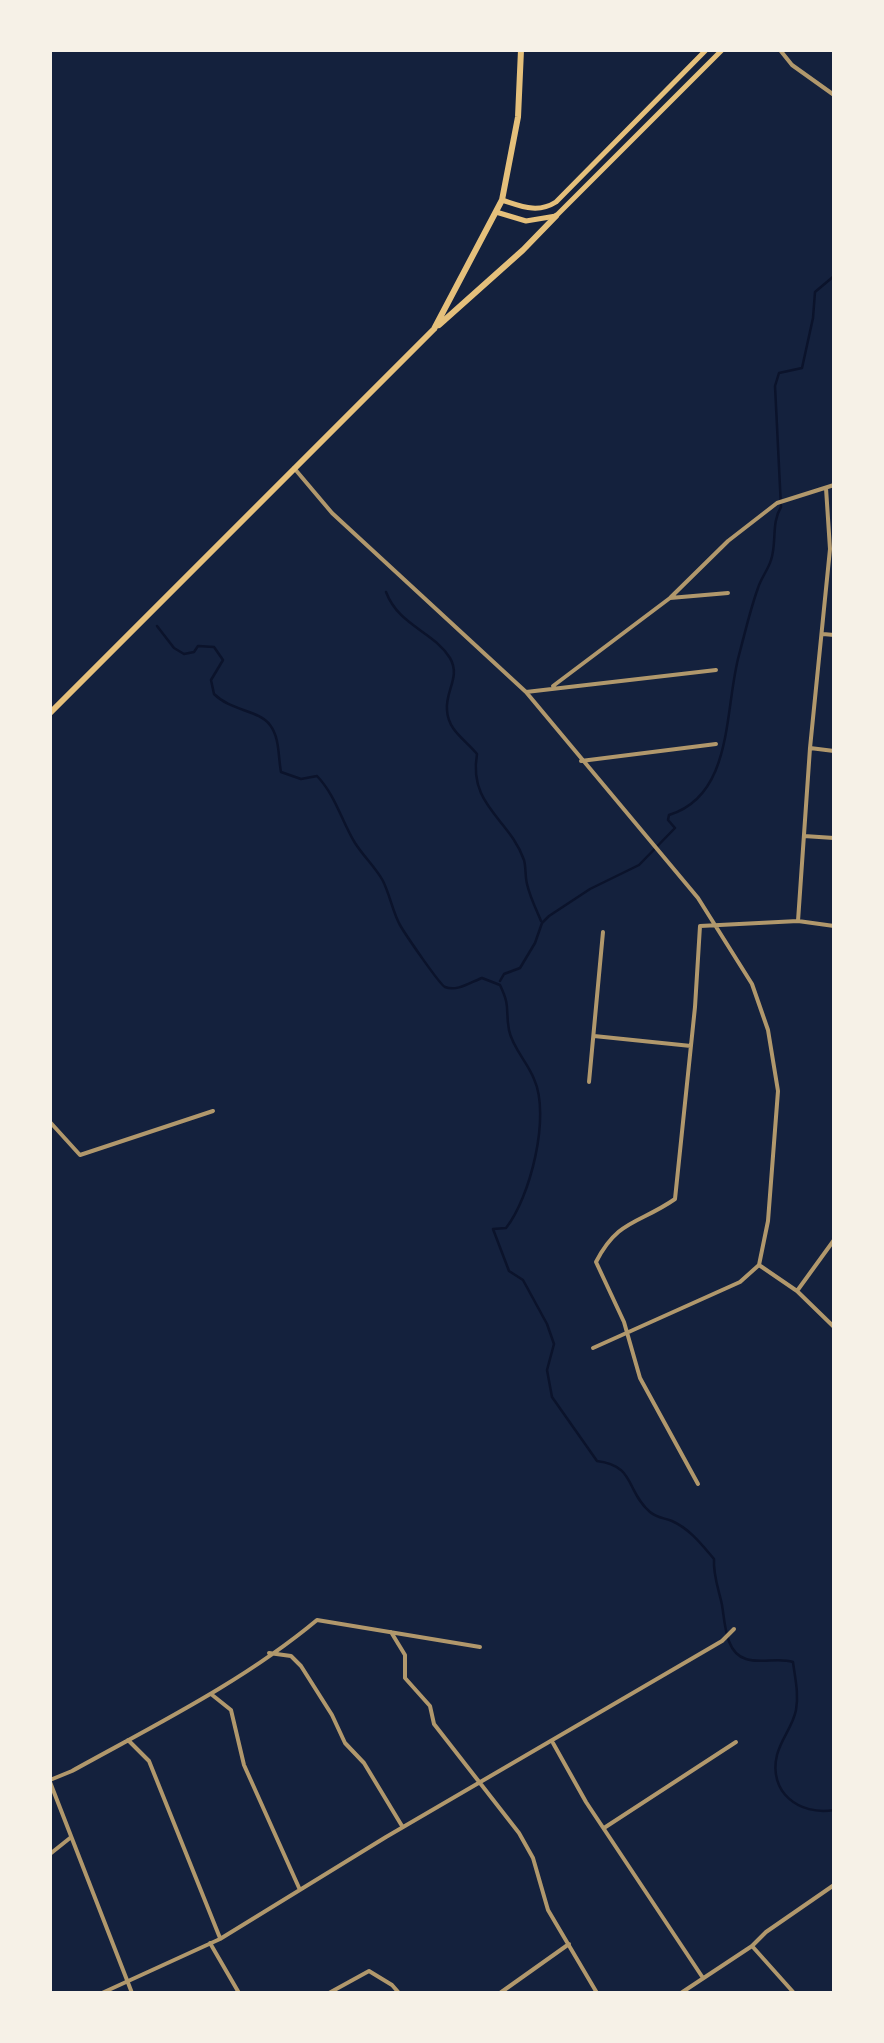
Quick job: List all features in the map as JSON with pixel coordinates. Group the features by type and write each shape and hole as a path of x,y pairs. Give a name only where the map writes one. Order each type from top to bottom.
{"highway":[{"path":"434,330 502,200 518,117 522,50"},
{"path":"50,714 434,330 556,216"}],"main road":[{"path":"502,200 526,208 548,206 706,50"},
{"path":"496,212 526,221 556,216 722,50"},
{"path":"631,124 640,134"}],"street":[{"path":"780,50 792,65 834,95"},
{"path":"294,468 332,514 526,692 698,898 752,984 768,1030 778,1092 768,1220 760,1265 740,1282 593,1348"},
{"path":"553,686 670,598 728,541 781,501 834,485"},
{"path":"798,922 830,549 826,488"},
{"path":"670,598 728,593"},
{"path":"822,634 834,635"},
{"path":"526,692 716,670"},
{"path":"581,760 716,744"},
{"path":"810,748 834,751"},
{"path":"804,836 834,838"},
{"path":"698,1484 640,1378 628,1332 596,1262 608,1239 632,1221 654,1214 675,1199 700,926 798,922 834,926"},
{"path":"589,1082 604,932"},
{"path":"594,1036 691,1046"},
{"path":"50,1122 80,1155 212,1112"},
{"path":"797,1292 834,1240"},
{"path":"760,1265 797,1292 834,1327"},
{"path":"132,1993 50,1781 210,1694 291,1642 317,1620 480,1648"},
{"path":"102,1993 220,1939 402,1827 722,1641 734,1628"},
{"path":"391,1632 405,1655 404,1678 430,1706 434,1724 519,1833 533,1858 548,1910 597,1993"},
{"path":"269,1654 290,1656 301,1666 402,1827"},
{"path":"210,1694 230,1710 244,1765 300,1890"},
{"path":"128,1740 148,1761 220,1939"},
{"path":"553,1742 604,1828 703,1978"},
{"path":"604,1828 736,1742"},
{"path":"50,1854 70,1838"},
{"path":"681,1993 834,1885"},
{"path":"210,1943 239,1993"},
{"path":"500,1993 569,1944"},
{"path":"752,1946 794,1993"},
{"path":"331,1992 369,1971 399,1993"}],"waterway":[{"path":"834,203 834,209"},
{"path":"500,981 504,974 520,968 549,916 590,889 639,865 675,828 668,820 669,815 690,805 716,770 739,655 759,584 771,560 781,507 775,386 779,373 802,368 815,292 834,276"},
{"path":"386,592 399,613 450,658 454,671 448,717 477,754 479,787 518,846 528,889 541,921"},
{"path":"157,626 174,648 184,654 194,652 198,646 214,647 223,660 211,680 214,694 270,725 281,772 301,779 317,776 324,784 355,843 383,881 400,925 442,984 454,988 482,978 500,985 511,1036 539,1095 540,1114 535,1156 523,1197 506,1228 493,1229 509,1271 523,1280 547,1324 554,1344 547,1370 552,1397 597,1461 618,1468 650,1512 684,1528 714,1559 725,1628 739,1656 793,1662 797,1704 777,1755 777,1780 789,1799 798,1805 834,1810"}]}
